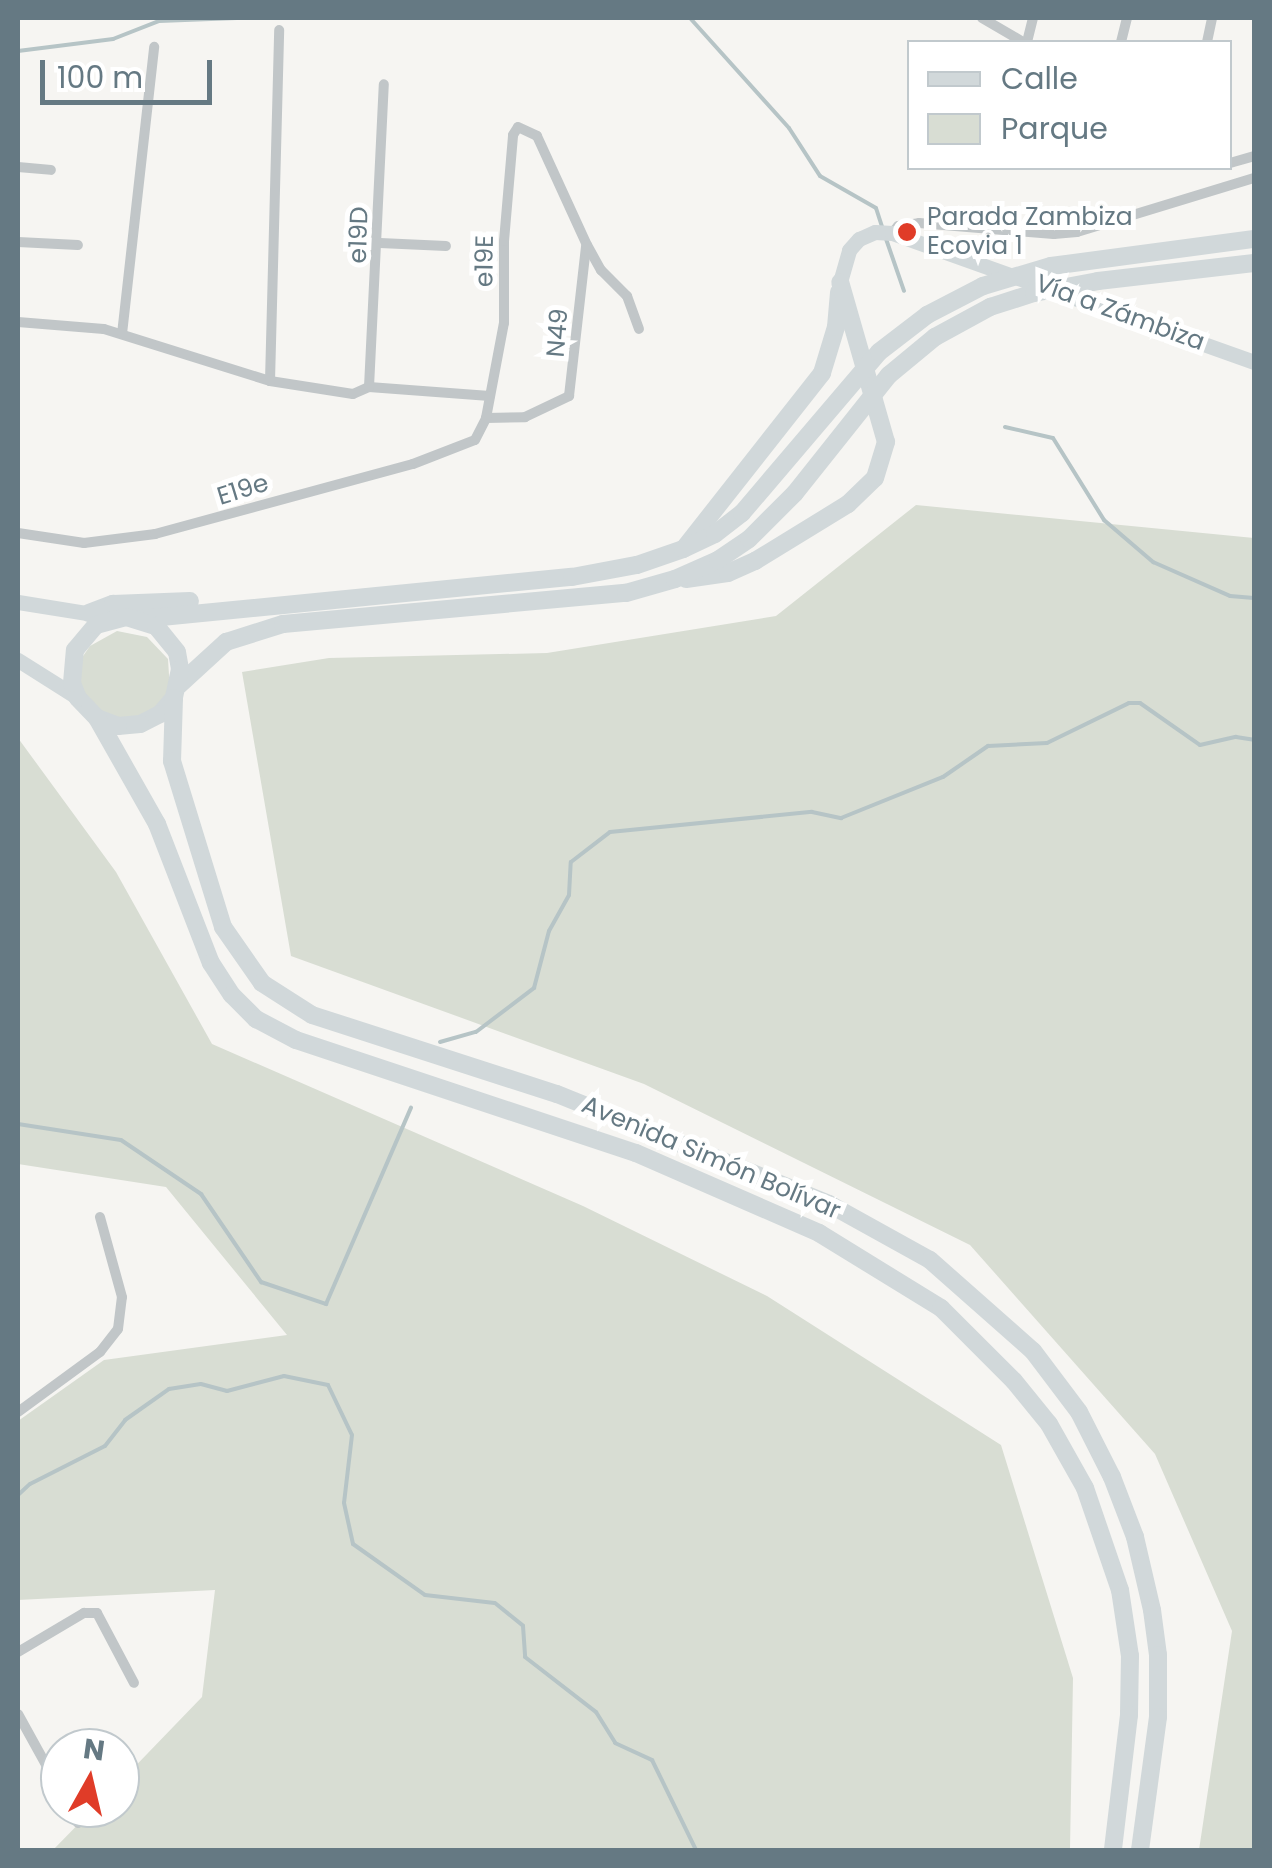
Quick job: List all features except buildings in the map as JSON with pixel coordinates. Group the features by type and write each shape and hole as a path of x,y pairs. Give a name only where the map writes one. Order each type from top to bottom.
{"highway":[{"path":"1254,238 1090,258 982,286 927,315 879,352 742,513 715,534 684,549 637,565 572,577 111,619 96,625 75,650 71,666 78,698 97,718 118,726 140,724 160,714 176,692 226,642 252,630 626,593 675,579 749,539 795,493 889,375 936,338 990,308 1098,281 1254,262"},
{"path":"684,549 822,373 836,327 840,282"},
{"path":"675,579 706,578 756,561 848,504 875,478 886,442 840,282"},
{"path":"89,613 114,604 300,592 344,596"},
{"path":"140,619 156,626 177,652 176,692"},
{"name":"Avenida Simón Bolívar","path":"176,692 172,761 204,876 223,926 262,984 312,1015 557,1094 829,1204 930,1260 1033,1351 1078,1412 1112,1477 1135,1537 1152,1610 1158,1655 1158,1716 1140,1850"},
{"name":"Avenida Simón Bolívar","path":"97,718 157,824 211,963 232,994 256,1019 296,1040 636,1153 819,1233 941,1308 1014,1381 1049,1424 1086,1488 1120,1590 1130,1656 1129,1714 1114,1850"}],"street":[{"path":"982,18 1021,40"},
{"path":"270,381 279,30"},
{"path":"122,334 154,47"},
{"name":"e19D","path":"369,387 380,244 384,84"},
{"name":"e19E","path":"474,440 486,418 504,323 504,241 512,135 518,127 537,136 586,246"},
{"path":"18,168 51,170"},
{"path":"840,282 849,250 860,239 876,232 892,233 898,226 1077,232 1254,178"},
{"name":"Vía a Zámbiza","path":"892,233 1254,362"},
{"path":"18,242 78,245"},
{"path":"380,244 446,246"},
{"path":"586,246 601,270 627,296 639,329"},
{"name":"N49","path":"486,418 525,417 569,396 586,246"},
{"path":"18,322 82,324 270,381 353,394 369,387 490,396"},
{"name":"E19e","path":"18,533 84,543 155,534 414,464 474,440"},
{"path":"18,602 111,619"},
{"path":"18,660 78,698"},
{"path":"18,1412 100,1352 118,1329 122,1297 100,1217"},
{"path":"18,1652 84,1613 98,1613 134,1683"},
{"path":"18,1714 40,1754"}],"green space":[{"path":"916,505 1254,538 1254,1850 1199,1850 1232,1631 1155,1454 970,1245 644,1084 291,956 242,672 329,658 547,653 776,616"},
{"path":"117,631 147,637 168,659 170,690 153,715 109,722 78,689 81,659 90,646"},
{"path":"18,738 116,872 212,1044 583,1206 767,1296 1001,1445 1073,1678 1070,1850 53,1850 74,1828 140,1828 140,1761 202,1697 215,1590 18,1600 18,1421 104,1360 287,1335 166,1187 18,1164"}],"waterway":[{"path":"18,51 113,39 159,21 237,18"},
{"path":"690,18 789,128 820,176 876,208 882,227"},
{"path":"885,236 904,291"},
{"path":"1005,427 1053,438 1104,520 1153,562 1230,596 1254,598"},
{"path":"440,1042 476,1032 534,988 549,931 569,895 571,862 610,832 812,812 841,818 943,777 988,746 1047,743 1129,703 1140,703 1200,745 1236,737 1254,740"},
{"path":"18,1124 121,1140 201,1194 261,1282 326,1304 411,1108"},
{"path":"18,1495 30,1484 105,1446 125,1420 169,1389 201,1384 227,1391 284,1376 328,1385 352,1435 344,1503 353,1544 425,1595 495,1603 523,1626 525,1657 596,1712 615,1743 652,1760 696,1850"}],"place":[{"name":"Parada Zambiza Ecovia 1","path":"907,232"}]}
